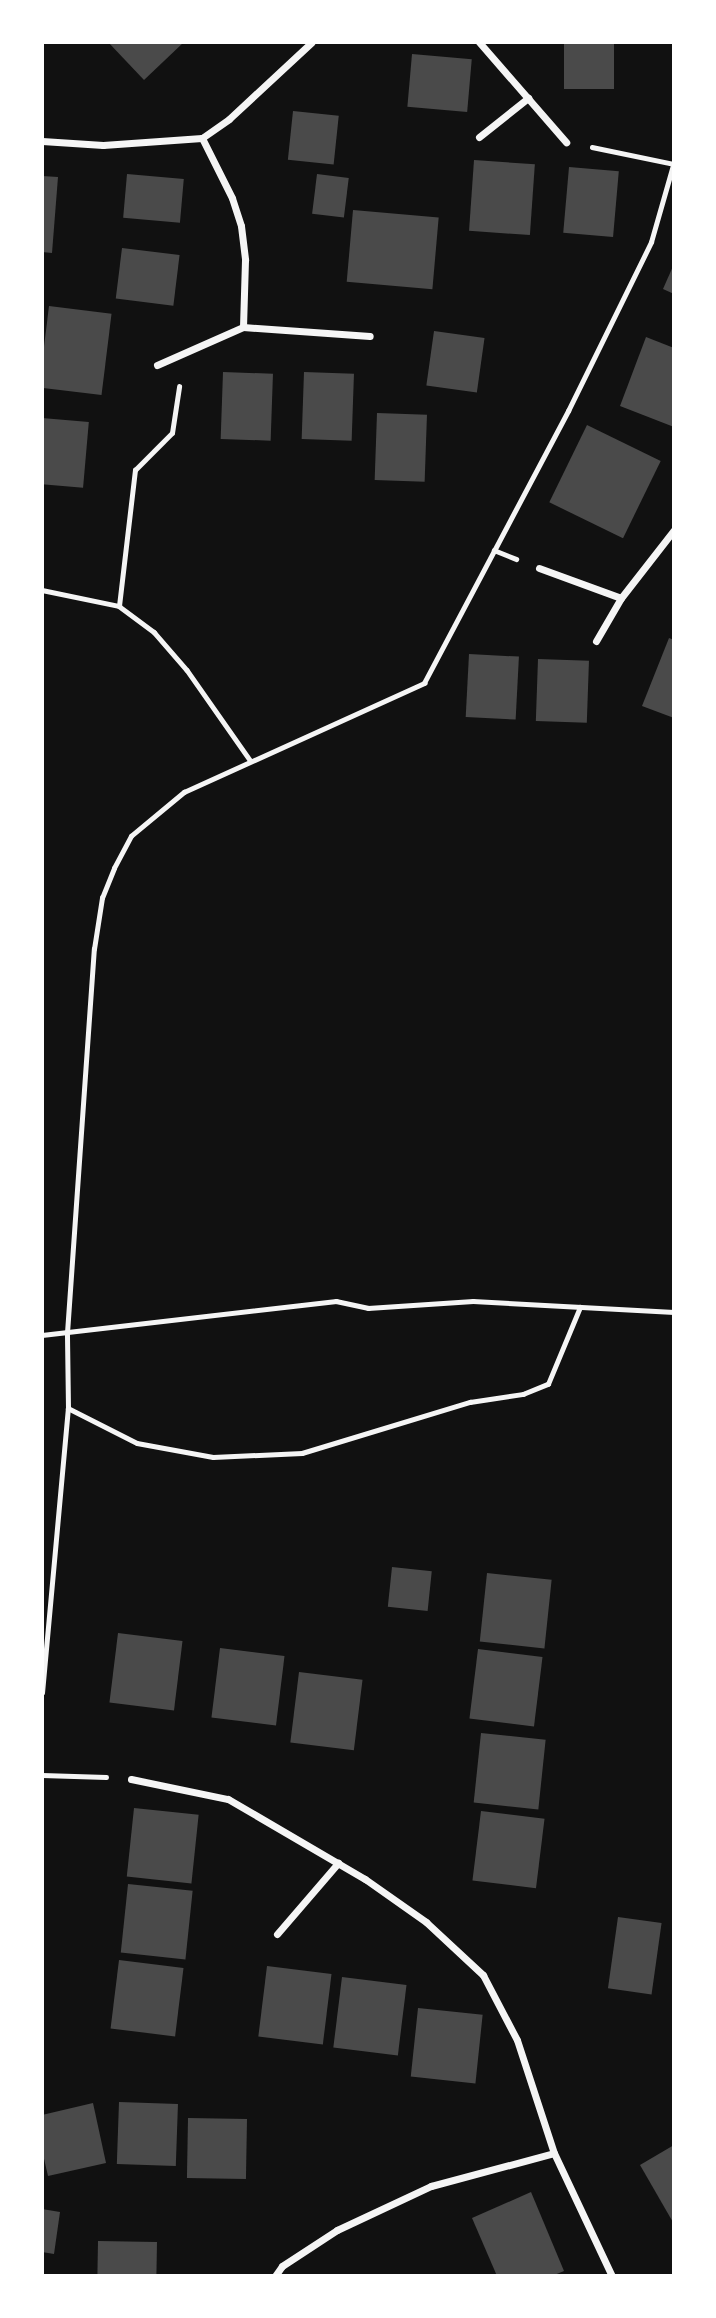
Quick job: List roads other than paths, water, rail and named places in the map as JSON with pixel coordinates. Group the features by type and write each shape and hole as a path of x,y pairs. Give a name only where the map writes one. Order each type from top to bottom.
{"street":[{"path":"42,141 103,145 202,138 229,119 312,42"},
{"path":"479,42 566,142"},
{"path":"479,137 528,98"},
{"path":"202,138 232,198 241,226 245,260 243,327"},
{"path":"156,365 243,327 370,336"},
{"path":"596,640 621,598 674,530"},
{"path":"539,568 621,598"},
{"path":"131,1779 228,1799 338,1863 426,1922 483,1975 517,2040 554,2153 612,2276"},
{"path":"277,1934 338,1863"},
{"path":"275,2276 282,2266 337,2230 431,2186 554,2153"}]}
